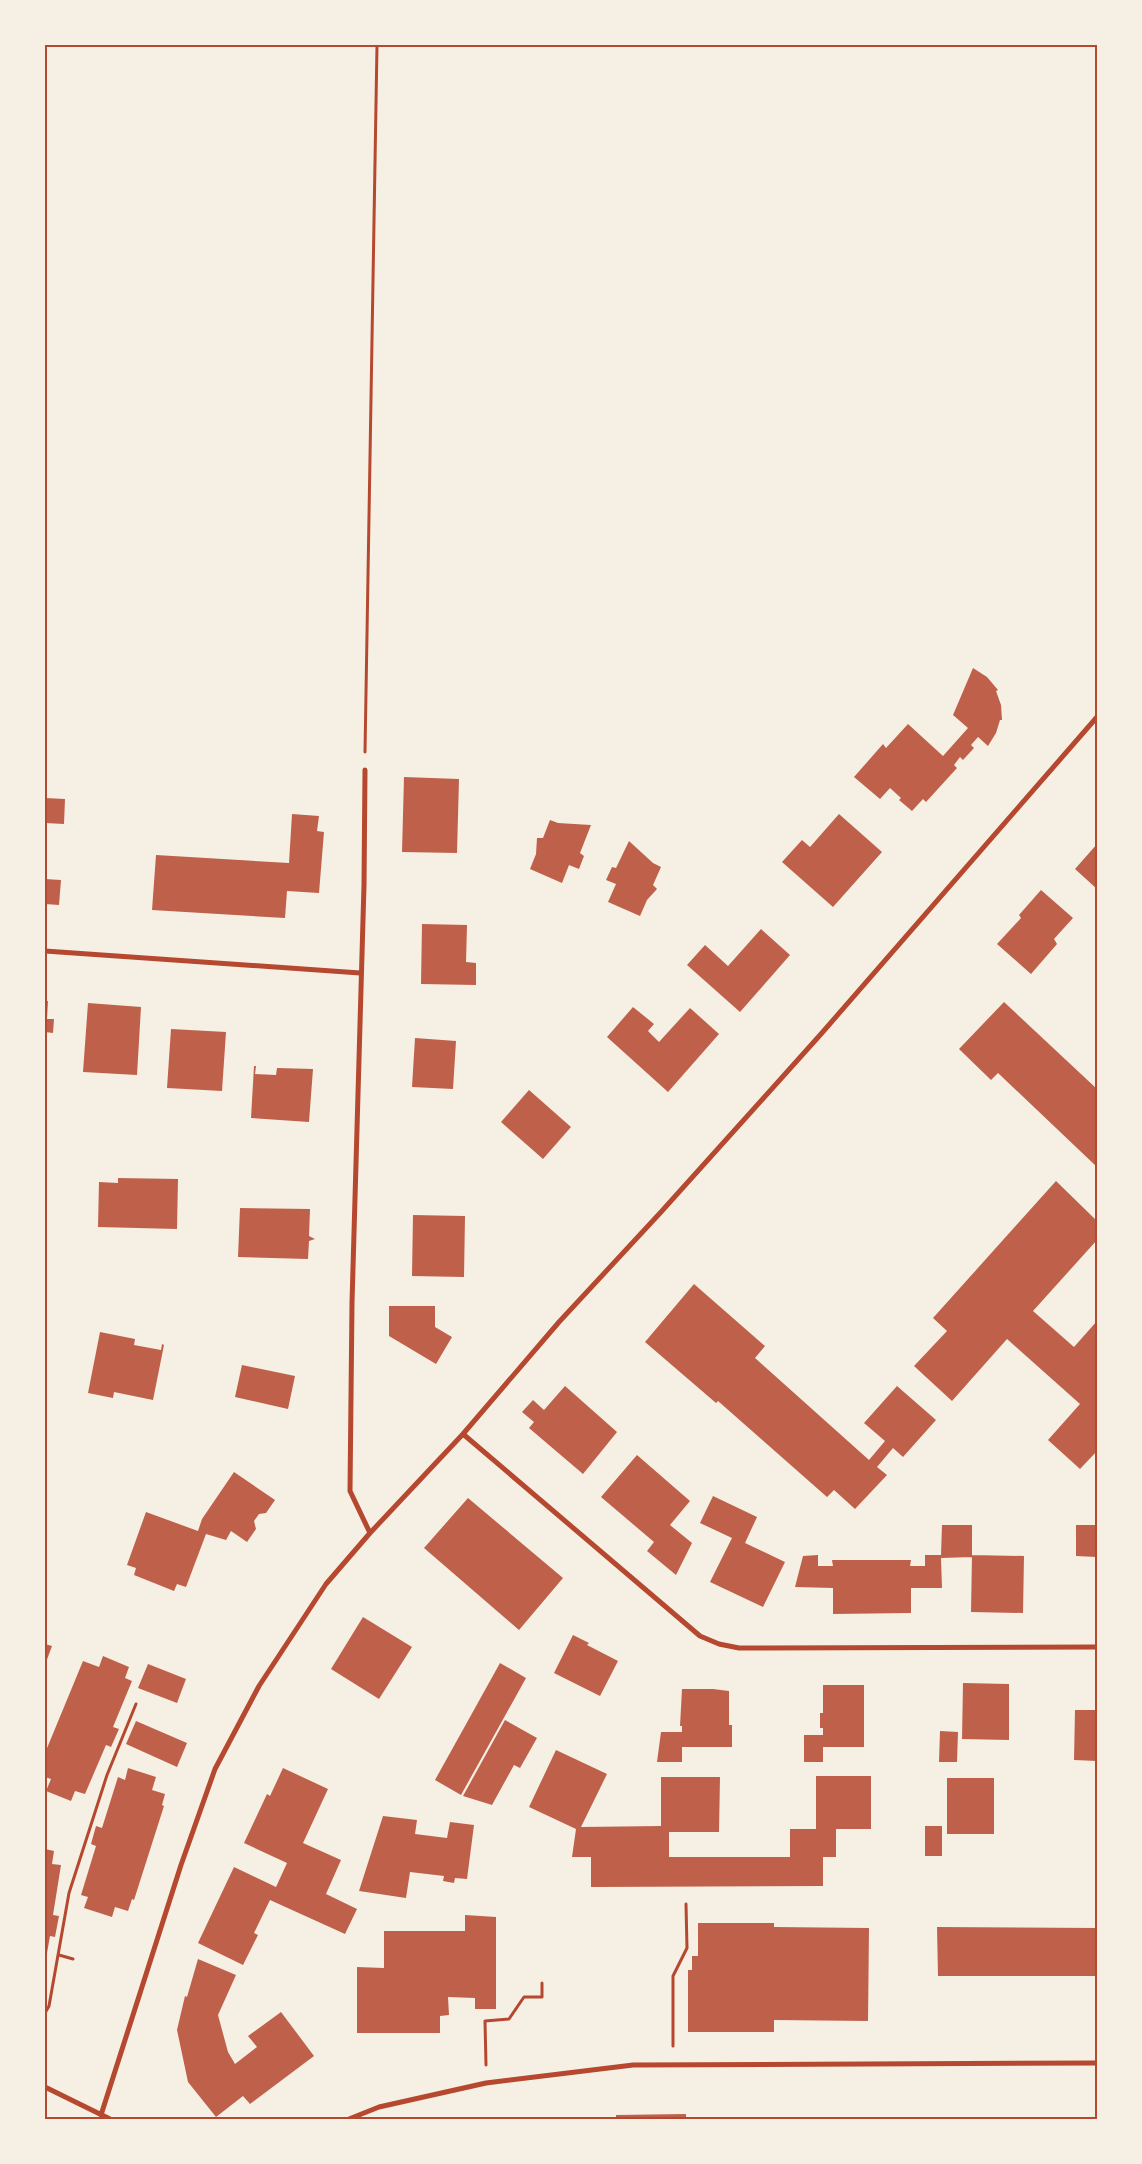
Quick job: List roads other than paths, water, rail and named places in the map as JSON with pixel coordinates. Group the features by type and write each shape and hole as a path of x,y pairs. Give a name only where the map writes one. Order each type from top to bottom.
{"street":[{"path":"101,2115 181,1865 215,1769 259,1686 282,1648 326,1584 370,1533 462,1434 558,1322 661,1212 814,1041 1097,717"},
{"path":"365,770 352,1303 350,1491 370,1533"},
{"path":"45,951 360,973"},
{"path":"462,1434 700,1636 719,1644 739,1648 1097,1647"},
{"path":"348,2119 379,2107 486,2083 624,2066 674,2064 1097,2063"},
{"path":"45,2087 110,2119"}]}
